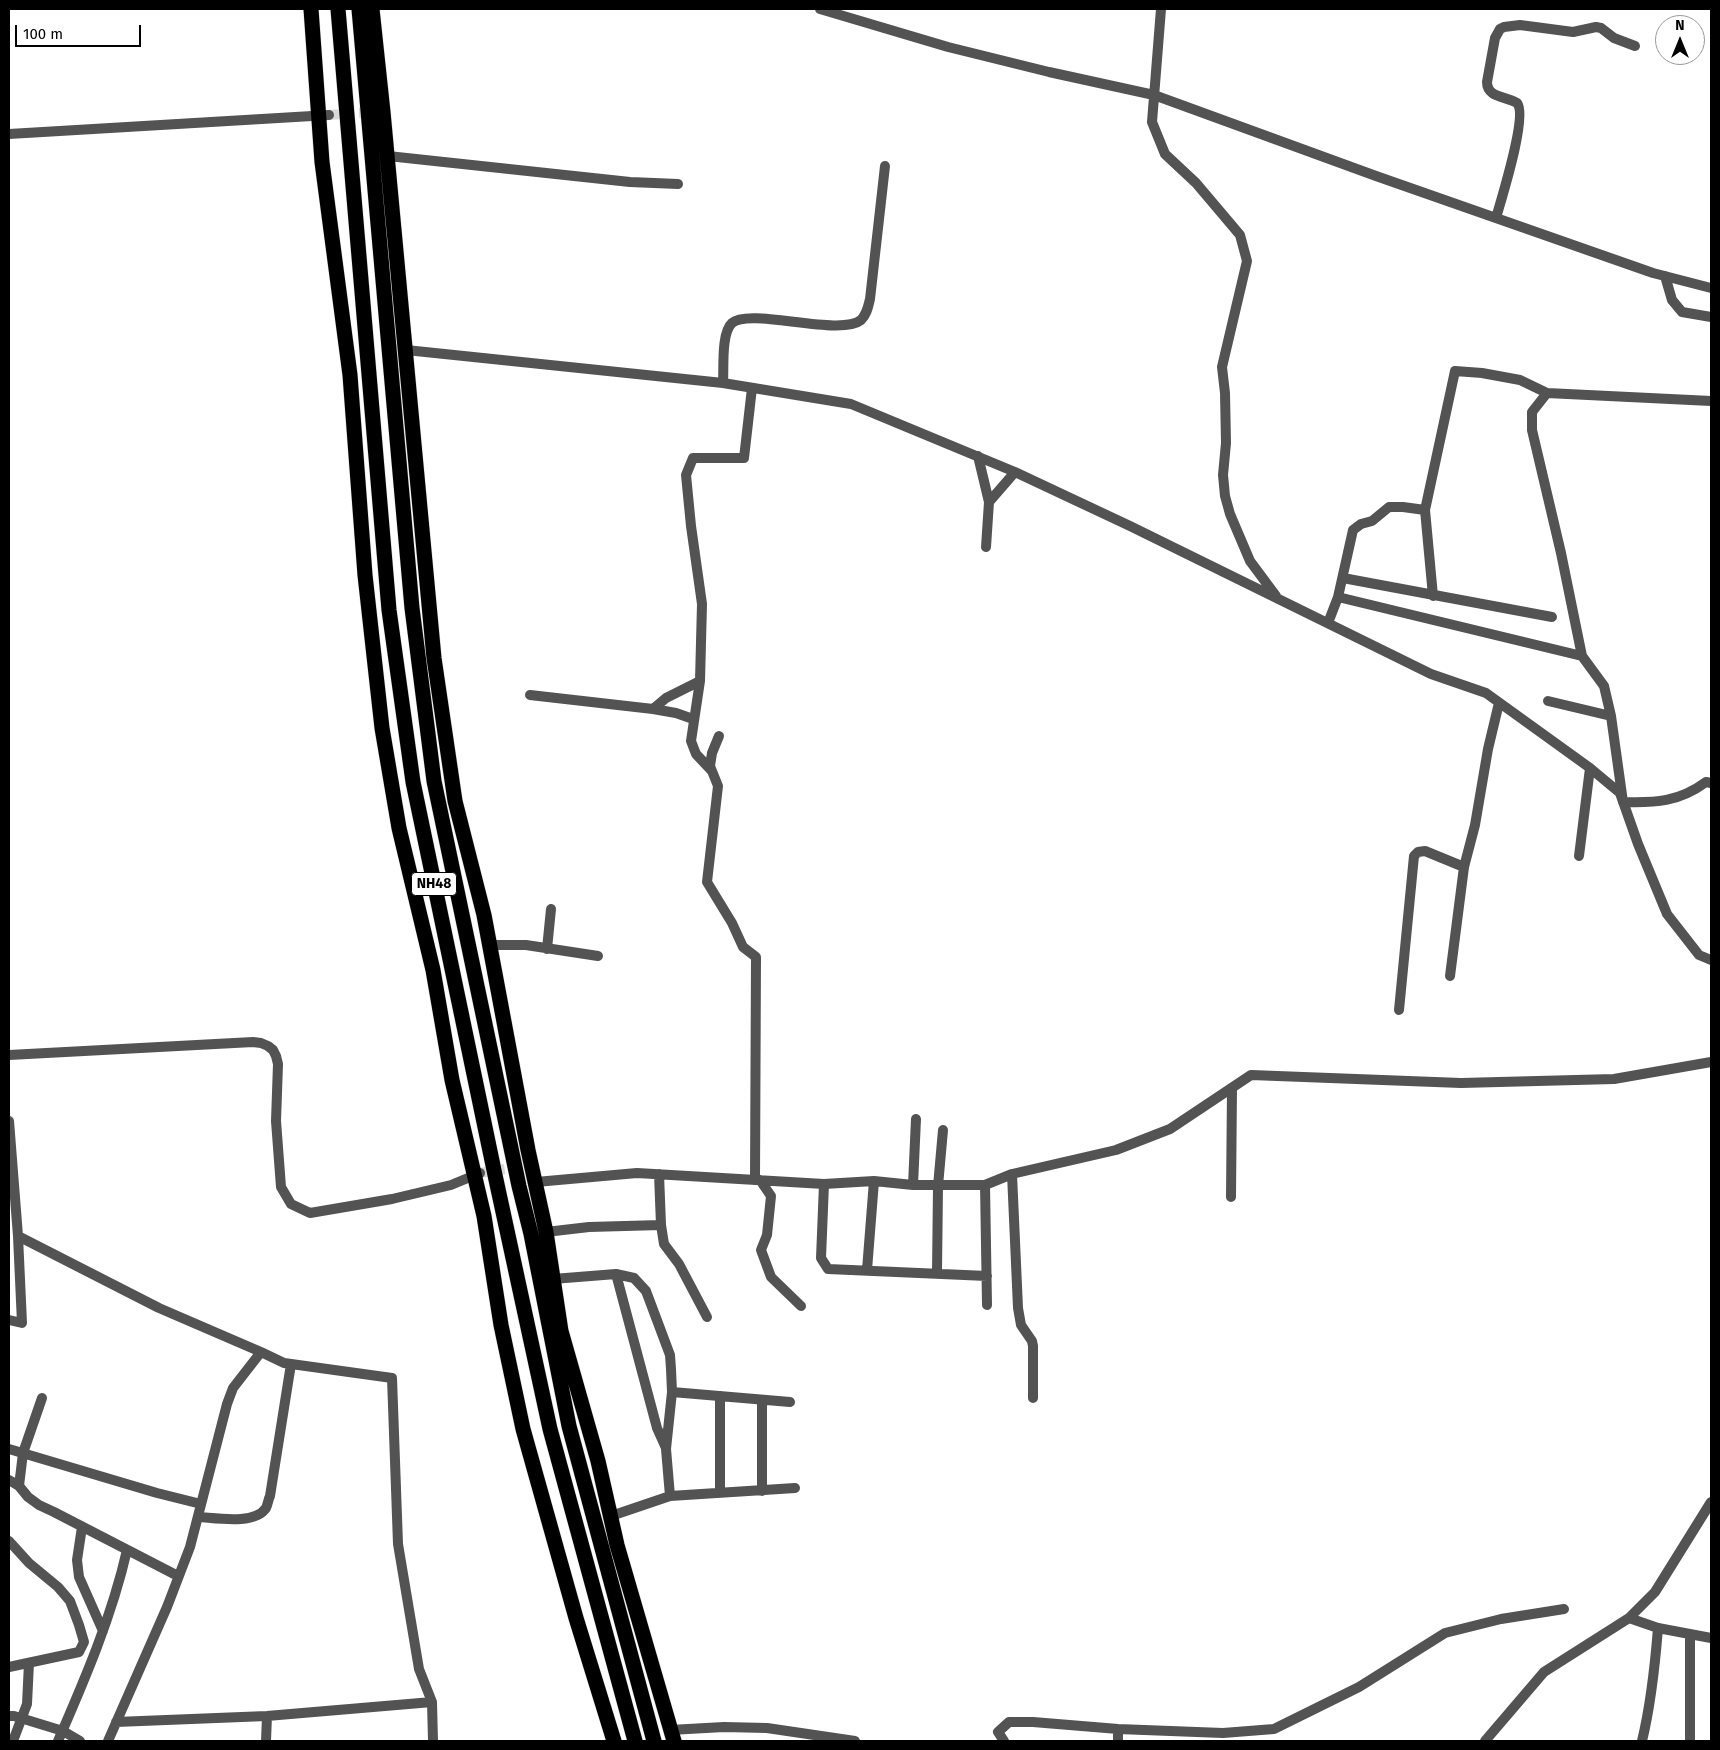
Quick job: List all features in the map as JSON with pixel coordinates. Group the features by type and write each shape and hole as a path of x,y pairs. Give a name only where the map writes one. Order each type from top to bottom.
{"highway":[{"path":"311,9 324,115 322,162 350,375 365,574 382,728 397,819 433,970 452,1080 477,1175 501,1325 523,1429 576,1618 614,1741"},
{"name":"NH48","path":"338,9 389,610 413,782 550,1429 635,1741"},
{"name":"NH48","path":"359,9 412,608 434,781 519,1186 531,1234 569,1426 654,1741"},
{"path":"372,9 379,112 388,156 434,658 455,801 484,916 527,1165 536,1182 546,1232 561,1331 598,1462 639,1624 672,1736"},
{"path":"354,430 374,429"}],"street":[{"path":"820,9 948,47 1154,95 1496,218 1665,276 1711,288"},
{"path":"1161,9 1152,122 1165,154 1196,183 1240,235 1247,260 1222,367 1225,393 1226,443 1223,476 1225,496 1230,514 1250,561 1278,599"},
{"path":"1496,218 1513,160 1521,111 1517,103 1492,94 1488,89 1487,82 1496,38 1500,30 1504,27 1520,25 1573,32 1596,27 1601,28 1614,38 1635,46"},
{"path":"9,134 324,115"},
{"path":"388,156 630,182 678,184"},
{"path":"723,383 727,331 731,323 736,320 756,318 837,325 857,323 863,318 868,311 870,299 885,166"},
{"path":"1665,276 1672,300 1682,312 1711,317"},
{"path":"406,350 723,383 851,404 1016,472 1431,674 1486,693 1590,768 1620,793 1638,844 1667,914 1699,955 1711,960"},
{"path":"1433,596 1425,510 1455,370 1520,380 1547,393 1711,401"},
{"path":"712,772 696,754 691,741 700,681 702,604 686,475 693,458 744,458 752,388"},
{"path":"1547,393 1532,412 1532,430 1561,553 1582,656 1604,686 1611,716 1623,802"},
{"path":"978,456 989,502 986,547"},
{"path":"989,502 1016,472"},
{"path":"1328,623 1338,597 1353,530 1361,524 1372,521 1389,507 1425,510"},
{"path":"1343,578 1552,617"},
{"path":"1338,597 1582,656"},
{"path":"653,710 666,698 700,681"},
{"path":"530,695 676,713 693,719"},
{"path":"1548,701 1611,716"},
{"path":"1450,976 1464,867 1475,825 1488,749 1499,703"},
{"path":"719,736 712,753 710,766 718,786 707,882 732,923 743,947 756,957 758,1180 771,1196 767,1235 761,1250 771,1277 801,1306"},
{"path":"1579,856 1590,768"},
{"path":"1623,802 1646,803 1671,800 1692,792 1706,782 1711,783"},
{"path":"1399,1010 1414,856 1418,852 1425,851 1464,867"},
{"path":"546,948 551,909"},
{"path":"490,946 526,946 598,956"},
{"path":"9,1056 253,1042 268,1046 273,1050 278,1064 276,1121 281,1187 292,1204 310,1213 392,1199 451,1185 477,1175"},
{"path":"536,1182 637,1173 824,1184 874,1181 938,1186 985,1185 1012,1174 1116,1150 1170,1129 1251,1075 1462,1083 1614,1079 1711,1062"},
{"path":"1231,1197 1232,1088"},
{"path":"914,1185 916,1119"},
{"path":"9,1121 18,1236 22,1323 9,1320"},
{"path":"937,1273 938,1186 943,1130"},
{"path":"659,1174 661,1225 664,1244 679,1264 707,1317"},
{"path":"1012,1174 1018,1308 1021,1325 1032,1341 1033,1346 1033,1398"},
{"path":"867,1270 874,1181"},
{"path":"824,1184 821,1258 828,1269 987,1276"},
{"path":"985,1185 987,1305"},
{"path":"546,1232 589,1227 661,1225"},
{"path":"18,1236 159,1308 284,1363 392,1378 398,1544 419,1669 432,1702 433,1741"},
{"path":"553,1278 616,1274 634,1278 646,1290 670,1355 672,1392 666,1449 670,1496"},
{"path":"616,1274 657,1428 666,1449"},
{"path":"108,1741 167,1607 190,1547 226,1404 233,1388 261,1352"},
{"path":"199,1517 252,1518 266,1508 270,1496 292,1364"},
{"path":"672,1392 790,1402"},
{"path":"720,1396 720,1493"},
{"path":"19,1486 23,1453 42,1398"},
{"path":"762,1400 762,1490"},
{"path":"9,1449 201,1504"},
{"path":"9,1480 19,1486 39,1506 178,1576"},
{"path":"611,1516 670,1496 795,1488"},
{"path":"1485,1741 1544,1672 1629,1618 1654,1592 1711,1502"},
{"path":"82,1527 77,1568 79,1577 103,1631"},
{"path":"9,1541 29,1563 58,1587 70,1602 80,1625 84,1642 78,1652 9,1667"},
{"path":"61,1736 103,1631 120,1583 127,1550"},
{"path":"1004,1741 998,1732 1009,1722 1254,1736 1274,1729 1359,1687 1445,1633 1501,1619 1564,1609"},
{"path":"1629,1618 1658,1628 1711,1638"},
{"path":"1642,1741 1655,1666 1658,1628"},
{"path":"1690,1634 1690,1741"},
{"path":"12,1741 27,1704 28,1663"},
{"path":"116,1722 267,1716 432,1702"},
{"path":"9,1716 22,1718 61,1736 80,1741"},
{"path":"266,1741 267,1716"},
{"path":"672,1736 724,1727 768,1728 855,1741"},
{"path":"1118,1729 1118,1741"}],"tunnel":[{"path":"329,115 373,112"},
{"path":"480,1173 523,1166"}]}
